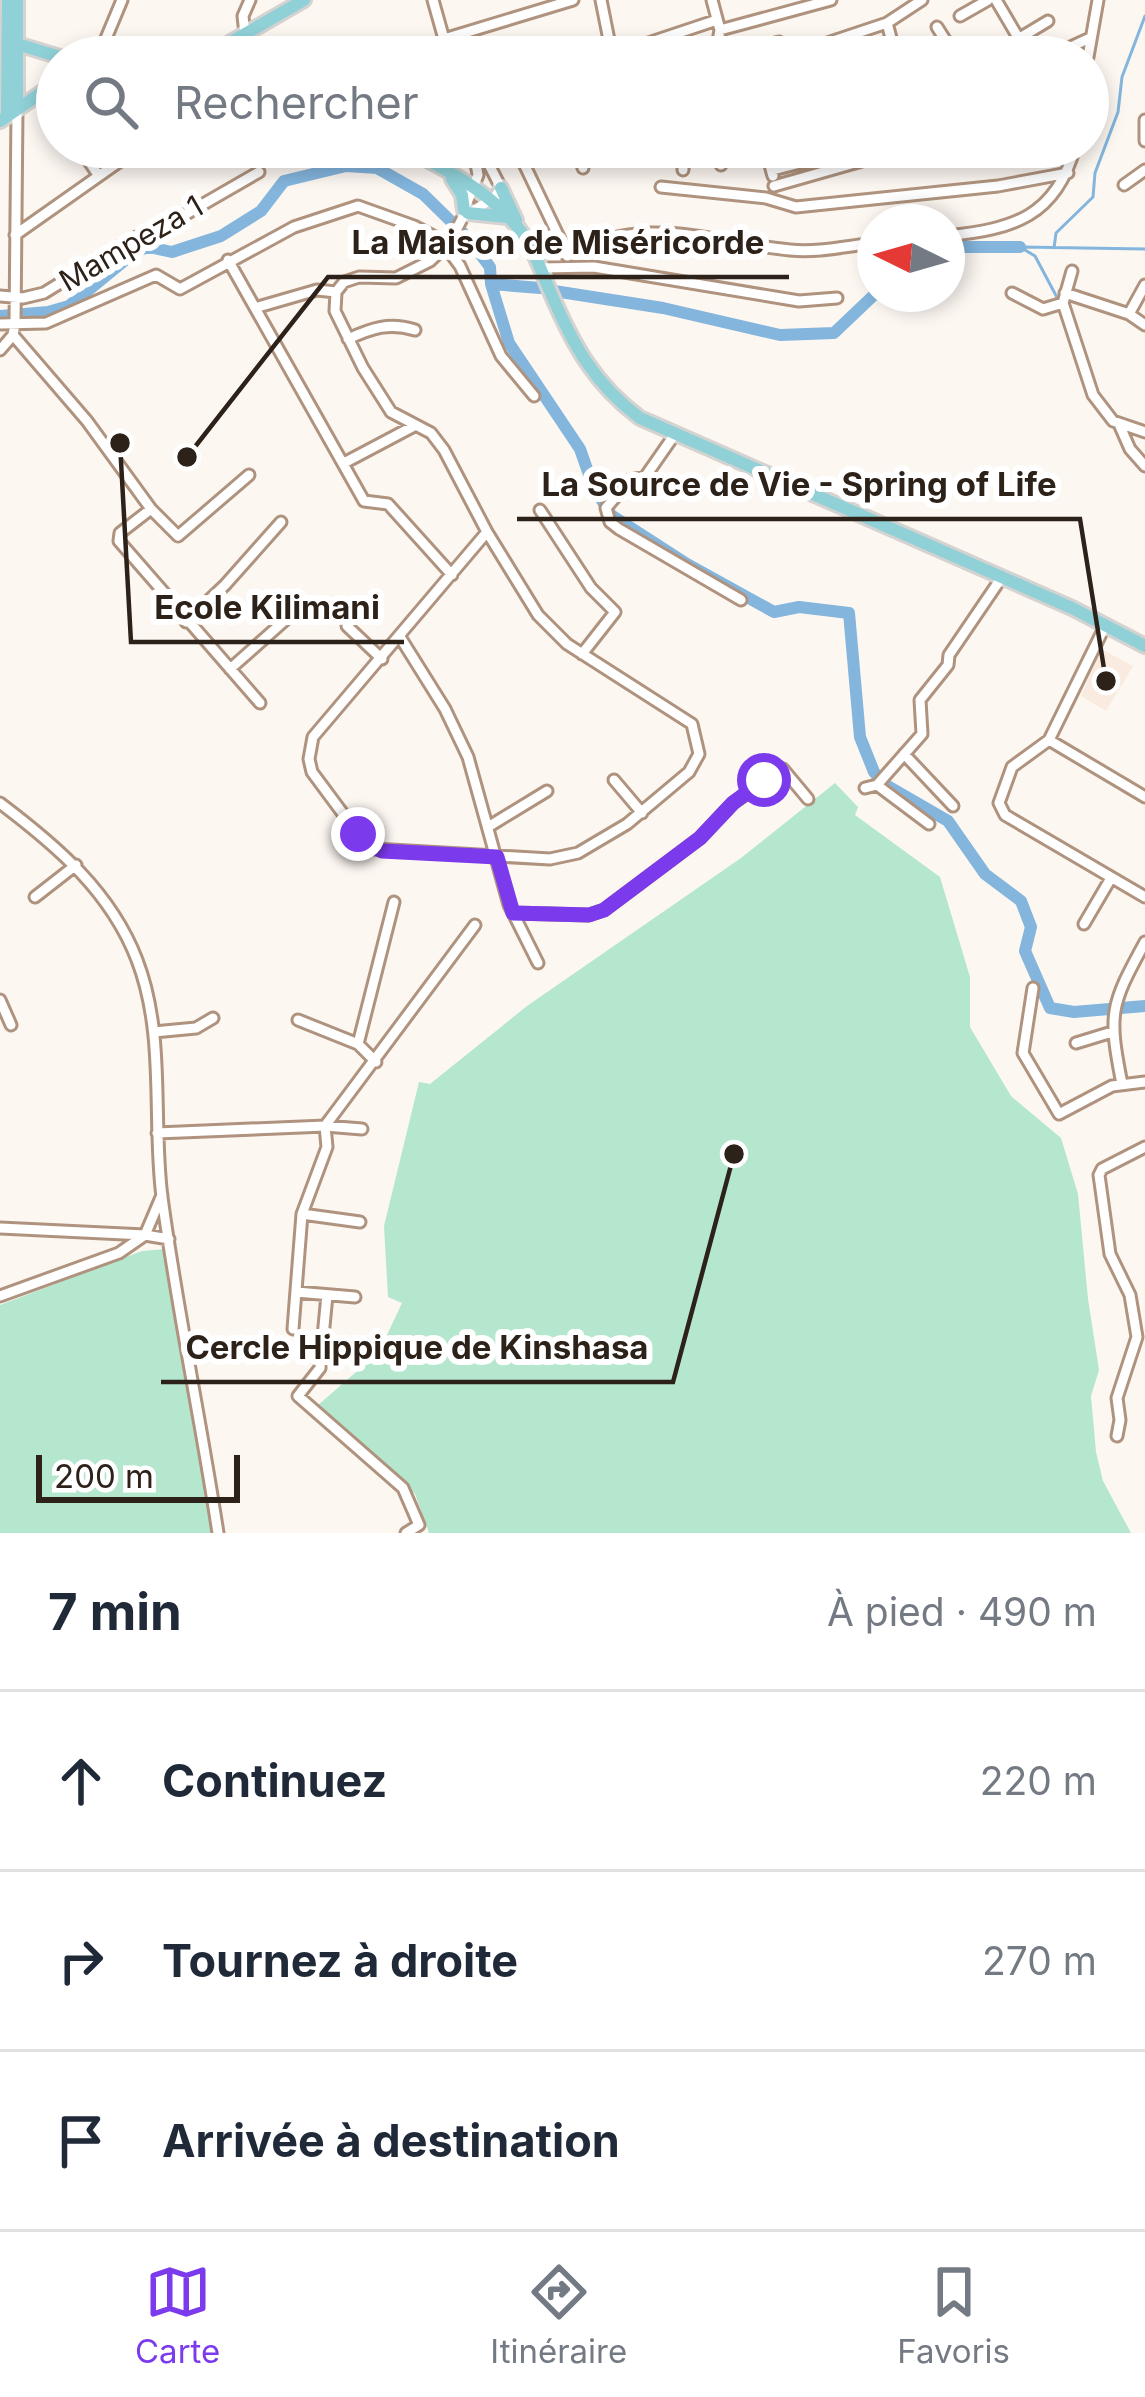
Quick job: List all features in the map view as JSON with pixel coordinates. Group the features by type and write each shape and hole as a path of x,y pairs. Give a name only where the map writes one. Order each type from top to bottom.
{"main road":[{"path":"8,0 8,115"},
{"path":"8,41 17,0"},
{"path":"242,36 304,0"},
{"path":"8,115 36,97"},
{"path":"439,168 475,190 521,232"},
{"path":"448,173 462,195 464,214 509,217"},
{"path":"501,188 571,338 602,386 640,418 1002,577 1145,646"}],"street":[{"path":"107,36 122,0"},
{"path":"245,34 243,16 250,0"},
{"path":"433,0 443,36"},
{"path":"454,36 573,0"},
{"path":"601,0 606,36"},
{"path":"712,0 717,36"},
{"path":"679,36 831,0"},
{"path":"850,36 887,23 922,0"},
{"path":"960,16 992,0 1018,36"},
{"path":"1090,36 1098,0"},
{"path":"1022,36 1048,21"},
{"path":"887,23 890,36"},
{"path":"938,27 943,36"},
{"path":"0,350 14,326 15,299 16,145 8,115"},
{"path":"1145,120 1145,141"},
{"path":"93,168 99,176"},
{"path":"15,235 110,168"},
{"path":"478,168 475,190 449,243 406,275 350,278 336,292 335,311 391,412 436,438 538,615 582,654 682,716 696,731 699,754 695,764 642,813 578,853 550,859 374,849 311,772 313,737 487,532"},
{"path":"464,214 489,201 501,188 490,168"},
{"path":"526,168 570,260"},
{"path":"772,200 773,170 778,168"},
{"path":"821,168 822,172"},
{"path":"774,186 831,168"},
{"path":"965,234 1025,220 1055,193 1069,168"},
{"path":"1124,185 1145,170"},
{"name":"Mampeza 1","path":"0,296 15,299 44,293 130,240 174,221 259,172"},
{"path":"661,187 802,206 998,186 1068,173"},
{"path":"0,324 46,323 156,275 180,289 301,223 358,206 449,243 502,356 534,396"},
{"path":"541,268 570,260 615,234 645,232 800,250 857,245"},
{"path":"228,260 364,501 388,504 452,575"},
{"path":"570,260 799,301 837,298"},
{"path":"1072,271 1061,301 1093,395 1106,415 1145,432"},
{"path":"1129,314 1145,285"},
{"path":"258,307 317,290 336,292"},
{"path":"1012,293 1043,309 1061,301 1129,314 1145,325"},
{"path":"348,339 380,326 397,324 415,330"},
{"path":"14,326 151,509 178,536 249,475"},
{"path":"1119,424 1130,449 1145,466"},
{"path":"344,463 414,426"},
{"path":"675,434 645,477 630,480 607,507 610,522 741,600"},
{"path":"151,509 120,533 119,541 260,703"},
{"path":"540,510 591,588 615,612 582,654"},
{"path":"186,622 281,522"},
{"path":"928,824 877,782 923,731 920,700 948,665 949,655 1002,577"},
{"path":"230,670 292,614"},
{"path":"347,626 382,659"},
{"path":"1105,626 1049,740 1008,772 999,796 1000,809 1145,898"},
{"path":"400,637 445,709 468,758 513,913 538,963"},
{"path":"1049,740 1145,797"},
{"path":"904,754 953,806"},
{"path":"513,913 589,915 604,910 700,838 733,803 783,769 808,799"},
{"path":"614,780 642,813"},
{"path":"488,827 548,791"},
{"path":"0,803 76,866 111,908 136,956 154,1033 161,1195 218,1533"},
{"path":"35,897 76,866"},
{"path":"1084,924 1112,878"},
{"path":"358,1044 394,902"},
{"path":"293,1329 302,1214 327,1148 325,1126 475,925"},
{"path":"1122,1084 1112,1032 1114,1005 1145,942"},
{"path":"1033,988 1023,1053 1059,1114 1122,1084 1145,1082"},
{"path":"1,1006 11,1025"},
{"path":"154,1033 196,1028 213,1018"},
{"path":"298,1020 358,1044 376,1063"},
{"path":"1076,1043 1112,1032"},
{"path":"157,1133 325,1126 362,1130"},
{"path":"1117,1436 1117,1398 1137,1337 1130,1295 1110,1253 1099,1175 1145,1147"},
{"path":"0,1297 118,1253 145,1234 161,1195"},
{"path":"302,1214 360,1222"},
{"path":"0,1228 169,1239"},
{"path":"296,1292 355,1297"},
{"path":"327,1295 320,1368 298,1396 403,1488 419,1525 406,1533"}],"shaded area":[{"path":"1101,649 1133,666 1106,711 1081,696"}],"green space":[{"path":"835,783 858,807 855,815 940,877 970,977 970,1027 1011,1096 1061,1138 1078,1194 1099,1370 1091,1396 1096,1452 1103,1481 1131,1533 429,1533 415,1494 317,1406 379,1352 402,1303 388,1297 384,1226 419,1082 430,1084 527,1006 741,858"},
{"path":"166,1249 214,1533 0,1533 0,1305 142,1251"}],"waterway":[{"path":"1109,136 1118,112 1122,77 1145,16"},
{"path":"0,316 69,306 136,251 149,247 172,252 221,236 261,211 284,181 338,168"},
{"path":"377,168 423,194 490,267 509,343 580,449 593,486 611,515 774,612 799,607 849,613 860,737 874,772 884,784 948,821 985,874 1021,901 1031,927 1025,951 1050,1008 1074,1012 1145,1006"},
{"path":"1054,248 1056,233 1093,197 1097,168"},
{"path":"965,247 1020,247"},
{"path":"1020,247 1035,256 1060,303"},
{"path":"1022,247 1145,249"},
{"path":"491,284 540,288"},
{"path":"554,291 663,308 780,335 834,333 857,311"}],"place":[{"name":"Ecole Kilimani","path":"120,443"},
{"name":"La Maison de Miséricorde","path":"187,457"},
{"name":"La Source de Vie - Spring of Life","path":"1106,681"},
{"name":"Cercle Hippique de Kinshasa","path":"734,1154"}],"route":[{"path":"358,834 382,851 497,857 513,913 589,915 604,910 700,838 733,803 764,780"}]}
